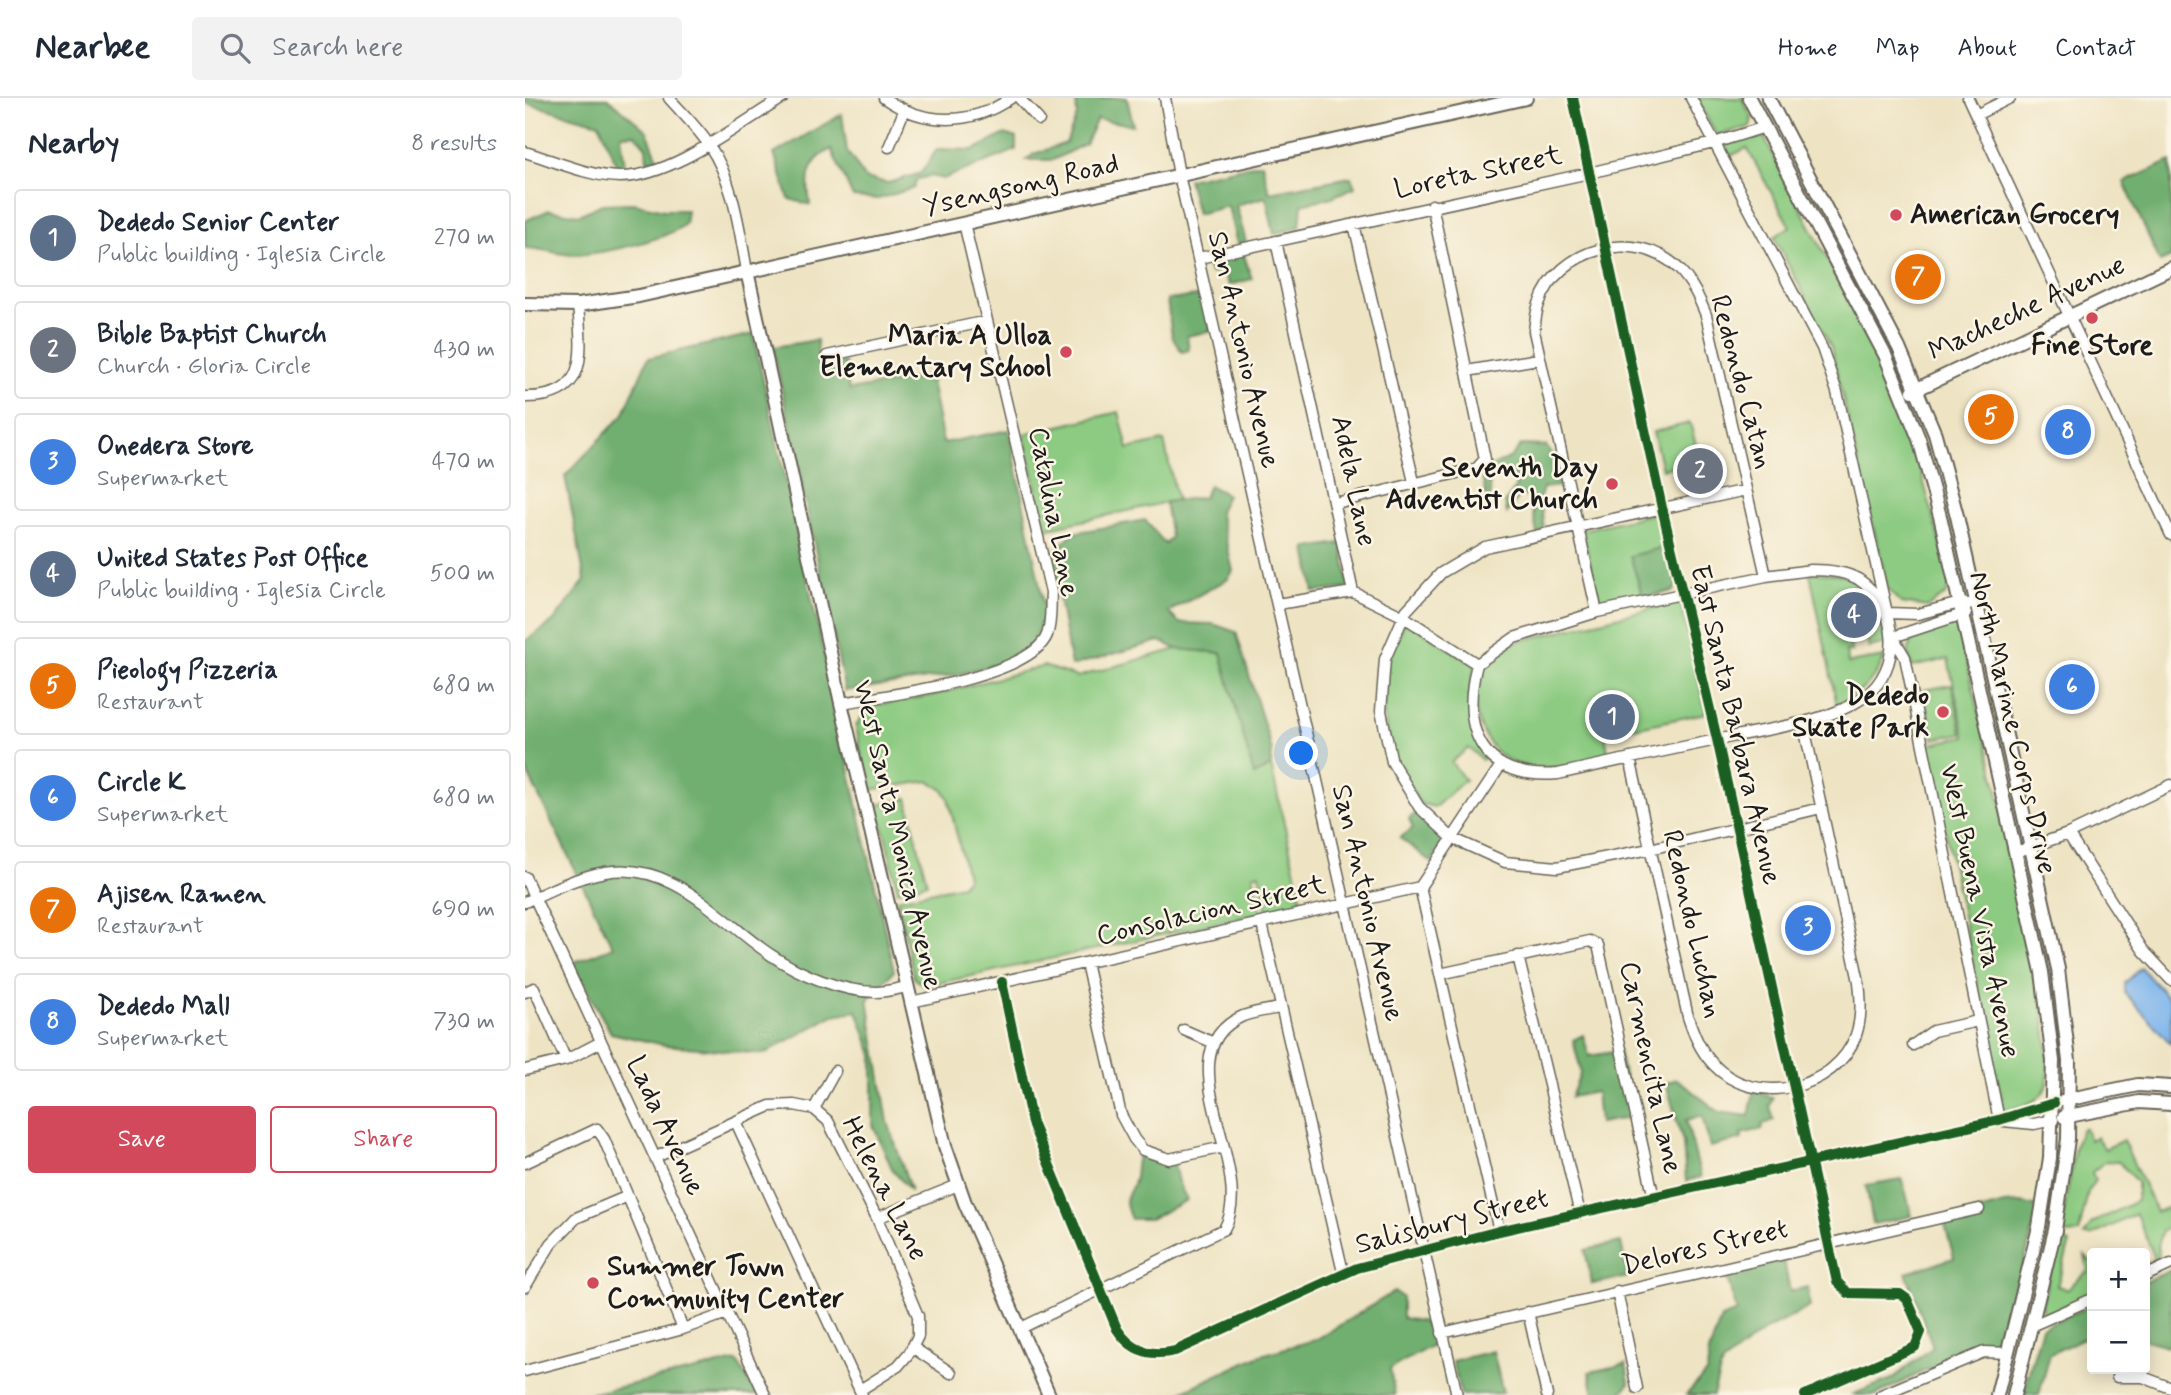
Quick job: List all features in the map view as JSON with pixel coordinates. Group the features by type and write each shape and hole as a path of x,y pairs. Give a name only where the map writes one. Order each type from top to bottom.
{"main road":[{"name":"Ysengsong Road","path":"525,304 578,305 639,296 1526,98"},
{"name":"North Marine Corps Drive","path":"1749,98 1904,396 1929,471 2046,995 2053,1120 2039,1227 1997,1395"},
{"path":"1767,98 1918,388 1948,477 2062,992 2070,1116 2059,1208 2014,1395"},
{"name":"Macheche Avenue","path":"1904,396 2171,268"},
{"name":"West Santa Monica Avenue","path":"747,271 841,703 945,1146 958,1185 1049,1395"},
{"path":"2054,1103 2138,1085 2171,1087"},
{"path":"2053,1120 2139,1102 2171,1104"}],"street":[{"path":"669,98 708,143 733,197 747,271"},
{"path":"525,152 604,176 645,174 667,166 783,98"},
{"path":"884,98 904,111 944,121 982,114 1011,98"},
{"path":"1019,98 1039,120"},
{"name":"San Antonio Avenue","path":"1165,98 1179,175 1343,904 1457,1395"},
{"name":"East Santa Barbara Avenue","path":"1573,98 1661,508 1717,740 1839,1287 1848,1293 1892,1292 1907,1299 1919,1325 1920,1340 1915,1347 1805,1395"},
{"name":"West Buena Vista Avenue","path":"1691,98 1822,348 1837,392 1893,637 1905,657 1999,1120"},
{"path":"1968,98 2171,536"},
{"path":"1976,115 2010,98"},
{"path":"890,147 904,111"},
{"name":"Loreta Street","path":"1199,258 1432,205 1589,173 1713,143 1765,127"},
{"path":"1336,503 1477,468 1484,463 1486,454 1432,205"},
{"name":"Catalina Lane","path":"841,703 995,672 1038,648 1047,636 1051,592 964,223"},
{"path":"1354,224 1414,482"},
{"name":"Adela Lane","path":"1276,241 1336,503 1353,592 1404,617 1477,664"},
{"name":"Redondo Catan","path":"1597,612 1538,359 1534,331 1537,312 1552,279 1573,260 1605,248 1626,246 1654,252 1677,267 1695,289 1706,315 1766,576"},
{"path":"525,397 545,398 562,390 575,379 580,363 578,305"},
{"path":"827,356 987,321"},
{"path":"1468,370 1538,359"},
{"path":"1745,490 1485,547 1441,573 1404,617 1385,659 1381,711 1392,762 1419,807 1452,838 1505,862 1557,867 1650,849 1821,808"},
{"path":"1961,609 1918,614 1887,613 1874,593 1856,579 1835,570 1766,576 1683,593 1597,612 1514,638 1477,664 1470,691 1469,715 1477,737 1501,765 1534,776 1803,722 1864,697 1880,680 1890,659 1893,637 1976,605"},
{"path":"1277,604 1353,592"},
{"name":"Redondo Luchan","path":"1630,758 1688,1017 1697,1044 1714,1066 1737,1082 1764,1090 1793,1088 1819,1079 1840,1061 1855,1037 1862,1010 1859,982 1803,722"},
{"path":"1499,1231 1420,887 1501,765"},
{"path":"2016,852 2068,834 2171,785"},
{"path":"2068,834 2143,950 2171,980"},
{"path":"530,900 606,872 656,876 680,885 772,956 801,971 826,981 876,992 907,987"},
{"name":"Lada Avenue","path":"525,877 530,900 656,1157 765,1395"},
{"name":"Consolacion Street","path":"911,1002 1420,887"},
{"path":"1262,924 1343,1272"},
{"name":"Carmencita Lane","path":"1440,974 1590,941 1601,948 1654,1198"},
{"path":"1518,956 1580,1214"},
{"path":"1086,963 1121,1115 1134,1139 1143,1150 1169,1158 1224,1147"},
{"name":"Salisbury Street","path":"1002,982 1032,1123 1100,1290 1124,1341 1135,1349 1162,1354 1175,1351 1343,1272 1499,1231 1999,1120 2054,1103"},
{"path":"525,992 534,988 566,1060"},
{"path":"1019,1329 1224,1229 1233,1209 1224,1147 1209,1083 1209,1059 1214,1043 1222,1032 1238,1019 1280,1008"},
{"path":"1913,1045 1933,1031 1978,1021"},
{"path":"1184,1030 1214,1043"},
{"path":"525,1070 566,1060 601,1042"},
{"path":"814,1109 835,1071"},
{"name":"Helena Lane","path":"656,1157 770,1106 794,1105 814,1109 828,1121 839,1139 877,1218 918,1316 918,1336 912,1347"},
{"name":"Salisbury Street","path":"1999,1120 2034,1125 2053,1120"},
{"path":"736,1122 861,1392 898,1366 912,1347 951,1373"},
{"path":"525,1163 597,1129 604,1139 683,1329"},
{"path":"877,1218 958,1185"},
{"path":"525,1287 551,1244 576,1218 628,1196"},
{"name":"Delores Street","path":"1442,1333 1979,1209"},
{"path":"2150,1274 2171,1264"},
{"path":"1617,1292 1637,1388"},
{"path":"2031,1326 2087,1301"},
{"path":"1528,1312 1547,1395"},
{"path":"525,1371 683,1329 727,1313"},
{"path":"1881,1395 1984,1352 2008,1353"},
{"path":"2117,1377 2143,1377 2171,1388"}],"green space":[{"path":"525,98 608,98 647,131 658,159 647,161 646,147 635,134 621,135 625,167 618,169 599,123 525,103"},
{"path":"1076,98 1127,98 1133,125 1097,119 1085,144 1053,160 1026,160 1034,154 1066,143 1077,115"},
{"path":"1697,98 1742,98 1752,118 1750,127 1716,135"},
{"path":"842,114 847,151 865,178 888,183 921,173 937,149 974,150 1005,134 1016,138 1016,150 943,179 931,176 917,179 914,188 878,199 853,197 831,149 812,166 808,180 810,205 789,199 774,154"},
{"path":"1752,135 1764,137 1888,377 1906,418 1951,581 1946,594 1928,607 1901,603 1888,590 1831,347 1774,237 1790,227 1747,148 1728,157 1724,143"},
{"path":"2171,161 2171,257 2160,262 2124,182"},
{"path":"1262,163 1269,192 1351,177 1355,187 1332,197 1302,204 1300,227 1274,234 1266,197 1236,205 1246,242 1237,244 1228,206 1197,214 1188,179"},
{"path":"633,203 664,210 687,210 685,224 649,241 600,252 568,255 525,248 525,221 549,210 579,215 602,204"},
{"path":"1243,252 1252,279 1229,285 1223,272 1210,273 1206,259"},
{"path":"1204,295 1211,331 1187,336 1189,350 1182,352 1172,337 1167,300"},
{"path":"753,334 894,971 868,999 888,1122 911,1191 893,1171 873,1125 873,1055 857,1011 834,1015 764,1054 664,1045 611,1033 572,963 613,947 525,768 525,641 553,622 585,580 565,476 623,415 648,358"},
{"path":"817,340 818,366 845,362 849,390 930,376 943,443 1009,430 1045,613 1032,644 1003,662 955,675 845,691 773,347"},
{"path":"1119,412 1128,449 1164,441 1177,500 1045,529 1024,434"},
{"path":"1690,423 1700,460 1662,469 1653,432"},
{"path":"1521,445 1546,446 1561,466 1560,486 1543,488 1540,497 1544,529 1537,534 1530,496 1519,496 1507,513 1505,502 1516,487 1513,474 1489,478 1491,497 1487,500 1481,472 1511,457"},
{"path":"1209,485 1227,495 1219,511 1233,571 1228,579 1168,612 1179,623 1213,624 1236,632 1272,751 1271,766 1254,775 1221,653 1177,649 1160,641 1071,666 1051,554 1073,533 1145,520 1165,544 1171,538 1165,502 1204,497"},
{"path":"1656,513 1662,521 1677,585 1673,591 1600,606 1582,530"},
{"path":"1342,543 1349,588 1314,592 1306,548"},
{"path":"1668,546 1677,585 1673,591 1643,597 1630,556"},
{"path":"1810,573 1850,577 1862,585 1880,608 1888,635 1887,644 1869,648 1859,602 1841,606 1852,652 1846,652 1848,663 1885,657 1866,686 1837,706"},
{"path":"1676,602 1681,605 1706,713 1605,734 1609,758 1575,765 1529,767 1504,758 1494,749 1480,724 1475,695 1482,668 1493,656 1516,642"},
{"path":"1406,621 1475,665 1469,701 1471,723 1488,755 1482,760 1469,748 1451,762 1465,780 1435,807 1421,804 1393,761 1383,711 1387,660"},
{"path":"1947,623 1958,625 2015,867 2043,1009 2048,1061 2045,1089 2033,1101 2004,1111 1927,745 1965,736 1948,659 1912,667 1908,653 1913,634"},
{"path":"1177,649 1221,653 1254,775 1271,766 1302,903 1267,912 1259,873 1253,875 1262,913 925,986 914,978 897,899 962,885 967,877 948,798 943,790 929,781 868,790 856,726 869,706 930,696 1044,666 1077,677"},
{"name":"Dededo Skate Park","path":"1952,685 1962,733 1933,739 1923,690"},
{"path":"907,798 927,883 898,891 878,805"},
{"path":"1418,811 1447,838 1431,862 1400,838 1413,828 1409,819"},
{"path":"1583,1035 1589,1056 1619,1051 1633,1117 1599,1123 1596,1092 1571,1097 1581,1072 1573,1040"},
{"path":"1677,1079 1719,1112 1749,1116 1754,1090 1773,1098 1770,1106 1774,1120 1762,1125 1763,1129 1741,1134 1742,1139 1710,1147 1702,1116 1686,1120 1701,1177 1686,1181 1683,1142 1666,1083"},
{"path":"2082,1128 2085,1128 2090,1140 2096,1137 2105,1149 2123,1140 2156,1212 2171,1206 2171,1227 2162,1231 2157,1246 2161,1262 2150,1268 2150,1261 2155,1258 2136,1214 2091,1236 2084,1236 2092,1223 2137,1201 2137,1182 2119,1162 2106,1161 2092,1172 2095,1180 2088,1192 2079,1233 2065,1234 2061,1229 2075,1146"},
{"path":"1141,1150 1173,1160 1178,1182 1187,1200 1150,1219 1131,1219 1126,1199 1133,1184"},
{"path":"1902,1179 1912,1216 1873,1224 1866,1185"},
{"path":"2021,1203 2039,1207 2001,1347 1963,1352 1876,1395 1851,1395 1892,1379 1933,1347 1906,1273 1954,1258 1944,1221 2004,1204"},
{"path":"2063,1240 2070,1243 2057,1286 2067,1289 2087,1272 2087,1297 2044,1315 2042,1306 2055,1248"},
{"path":"1621,1242 1628,1277 1592,1284 1585,1250"},
{"path":"1783,1257 1790,1291 1808,1287 1810,1307 1765,1330 1722,1364 1713,1395 1686,1395 1707,1372 1709,1352 1721,1318 1737,1312 1726,1274"},
{"path":"2171,1270 2171,1347 2150,1341 2150,1280"},
{"path":"1394,1292 1402,1297 1402,1318 1425,1322 1438,1342 1390,1369 1395,1395 1175,1395 1258,1356 1317,1339"},
{"path":"2087,1307 2087,1336 2050,1354 2039,1395 2023,1393 2042,1327"},
{"path":"1493,1351 1503,1393 1461,1395 1452,1361"},
{"path":"737,1361 757,1395 584,1395"},
{"path":"1626,1364 1629,1383 1620,1395 1594,1395 1589,1372"}],"water":[{"path":"2141,968 2171,1001 2171,1044 2125,993 2125,983"}],"cycle path":[{"path":"1573,98 1662,508 1717,739 1837,1282 1848,1293 1900,1294 1907,1299 1921,1332 1915,1347 1805,1395"},
{"path":"1002,982 1032,1123 1117,1329 1128,1343 1157,1353 1175,1351 1357,1268 1499,1231 1999,1120 2054,1103"}],"place":[{"name":"American Grocery","path":"1896,215"},
{"name":"Ajisen Ramen","path":"1918,277"},
{"name":"Fine Store","path":"2092,318"},
{"name":"Maria A Ulloa Elementary School","path":"1066,352"},
{"name":"Pieology Pizzeria","path":"1991,417"},
{"name":"Dededo Mall","path":"2068,432"},
{"name":"Bible Baptist Church","path":"1700,471"},
{"name":"Seventh Day Adventist Church","path":"1612,484"},
{"name":"United States Post Office","path":"1854,615"},
{"name":"Circle K","path":"2072,687"},
{"name":"Dededo Skate Park","path":"1943,712"},
{"name":"Dededo Senior Center","path":"1612,717"},
{"name":"Onedera Store","path":"1808,928"},
{"name":"Summer Town Community Center","path":"593,1283"}]}
